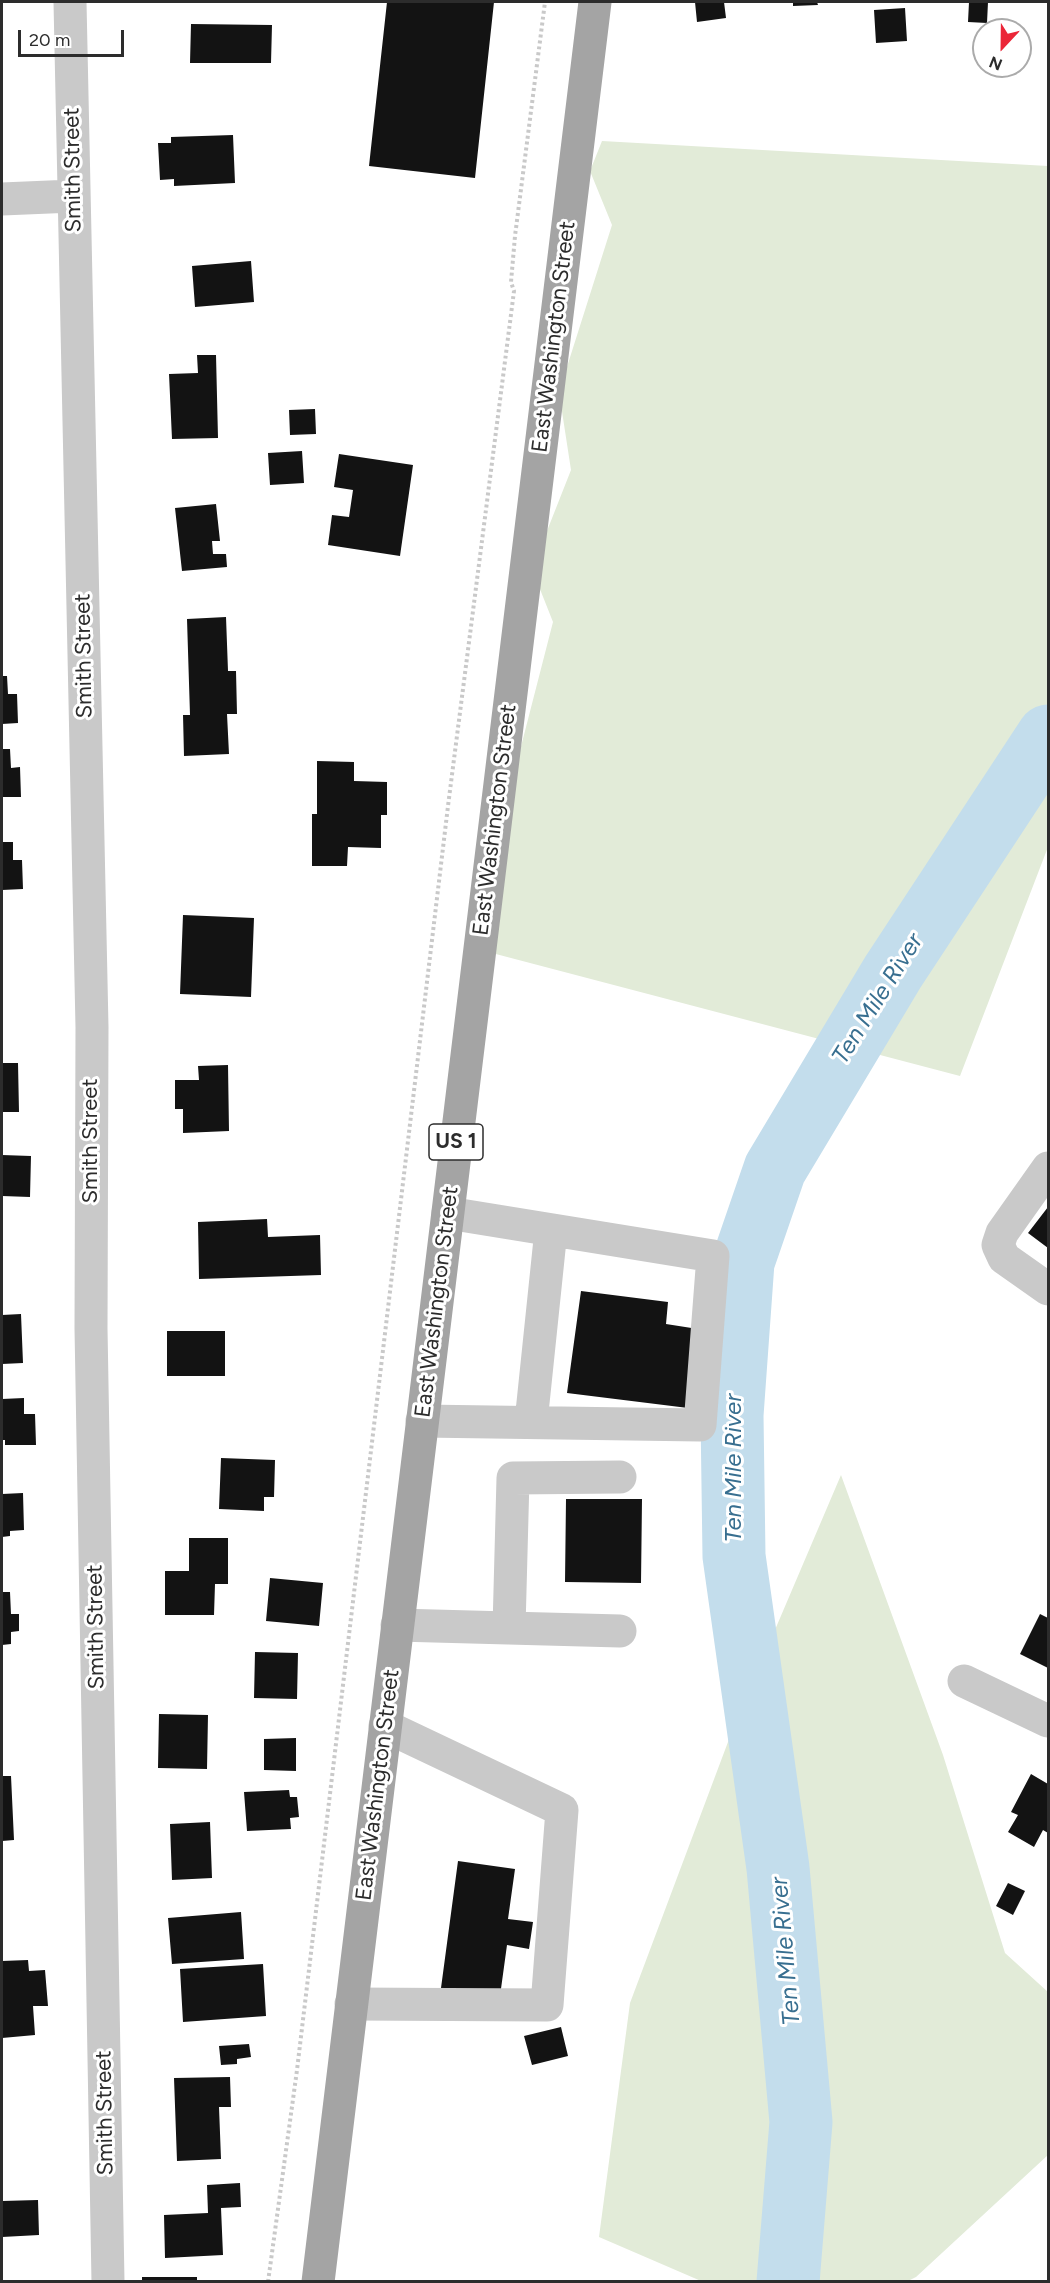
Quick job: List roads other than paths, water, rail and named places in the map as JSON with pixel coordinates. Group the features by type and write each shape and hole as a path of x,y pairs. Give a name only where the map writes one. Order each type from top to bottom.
{"main road":[{"name":"East Washington Street","path":"318,2282 595,2"}],"street":[{"name":"Smith Street","path":"70,2 92,1015 91,1352 108,2282"},
{"path":"2,200 74,196"},
{"path":"1048,1168 998,1242 999,1250 1004,1258 1048,1289"},
{"path":"422,1421 700,1425 713,1256 448,1213"},
{"path":"531,1422 551,1230"},
{"path":"509,1628 513,1478 620,1478"},
{"path":"397,1625 620,1631"},
{"path":"964,1681 1048,1721"},
{"path":"351,2004 547,2005 562,1810 385,1726"}],"waterway":[{"name":"Ten Mile River","path":"788,2282 801,2122 778,1868 734,1556 732,1415 743,1262 775,1169 893,972 1048,736"}]}
